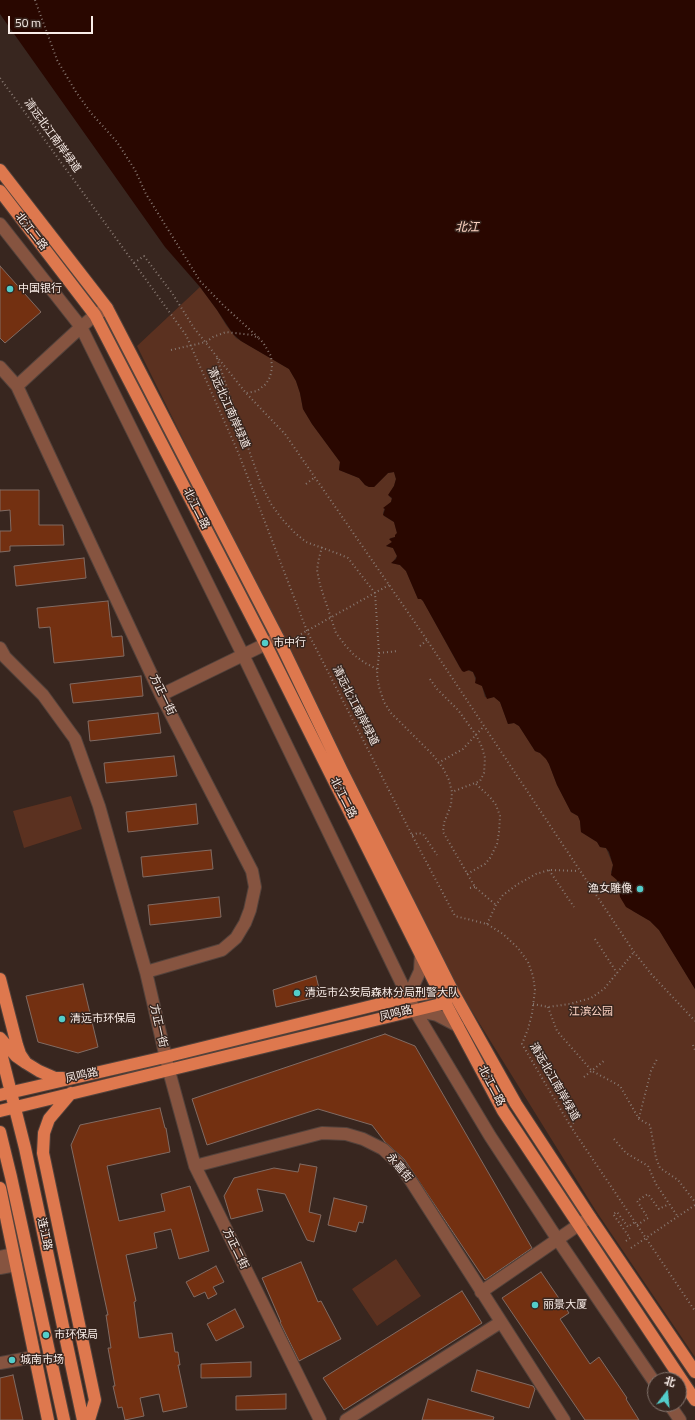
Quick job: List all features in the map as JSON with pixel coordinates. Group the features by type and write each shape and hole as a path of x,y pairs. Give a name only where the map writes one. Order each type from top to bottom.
{"main road":[{"name":"北江二路","path":"0,170 107,308 278,638 452,990 516,1104 590,1217 695,1372"},
{"name":"北江二路","path":"0,191 95,315 265,644 445,1003 503,1111 695,1400"},
{"path":"0,979 17,1045 20,1054 26,1063"},
{"name":"凤鸣路","path":"6,1093 165,1057 408,997 452,990"},
{"path":"445,1003 452,990"},
{"name":"凤鸣路","path":"0,1111 169,1071 414,1009 445,1003"},
{"path":"0,1038 16,1056 39,1071 55,1078 68,1079"},
{"name":"连江路","path":"0,1049 6,1093 15,1107 25,1148 83,1420"},
{"path":"72,1093 49,1119 44,1133 43,1153 95,1400 89,1420"},
{"name":"连江路","path":"0,1132 64,1420"},
{"path":"0,1160 11,1177"},
{"path":"0,1188 48,1420"}],"street":[{"name":"北江二路","path":"0,224 81,327 243,655 414,1009 490,1136 648,1372"},
{"path":"18,386 81,327 95,315 107,308"},
{"name":"方正一街","path":"0,367 18,386 161,696 252,871 255,887 250,910 245,923 236,938 222,950 146,972"},
{"path":"161,696 278,638"},
{"name":"方正一街","path":"0,648 5,657 43,694 74,739 99,806 146,972 169,1071"},
{"path":"408,997 420,971 421,953"},
{"path":"414,1009 438,1015 458,1026"},
{"name":"方正二街","path":"169,1071 195,1166 320,1420"},
{"name":"永嘉街","path":"195,1166 322,1133 346,1134 363,1139 383,1149 398,1163 411,1181 564,1420"},
{"path":"482,1292 590,1217"},
{"path":"0,1257 14,1260"},
{"path":"0,1268 14,1260"},
{"path":"346,1420 501,1322"},
{"path":"0,1363 34,1357"}],"path":[{"path":"34,0 57,60 76,92 91,113 117,142 135,170 146,194 200,281 223,305 260,339 271,356 272,368 270,377 266,384 256,391 246,393"},
{"name":"清远北江南岸绿道","path":"0,78 186,335 238,452 307,631 412,835 455,916 487,924 504,934 518,948 528,962 533,976 535,990 528,1029 522,1044 571,1127 695,1311"},
{"path":"134,263 144,256 172,293 194,328 246,393 285,434 390,585 634,952 652,976 695,1021"},
{"path":"171,350 206,342 213,337 226,332 252,335 260,339"},
{"path":"217,356 259,477 271,504 282,519 306,542 348,558 375,593 379,653 379,687 384,702 391,713 432,754 448,780 452,792 451,805 444,823 443,832 475,888 496,905"},
{"path":"306,484 315,477"},
{"path":"322,547 317,570 320,585 336,633 345,645 365,662 378,669"},
{"path":"294,638 390,585"},
{"path":"420,646 427,640"},
{"path":"379,653 398,651"},
{"path":"430,678 437,689 458,710 476,735 482,747 485,758 484,773 480,781 452,792"},
{"path":"438,763 463,749 484,726"},
{"path":"467,874 485,864 490,858 497,844 499,832 500,816 496,805 475,783"},
{"path":"412,835 418,833 423,834 437,855"},
{"path":"487,924 496,905 503,895 518,884 536,874 549,870 580,871"},
{"path":"549,870 574,907"},
{"path":"470,888 475,888"},
{"path":"595,939 617,973"},
{"path":"533,1004 548,1007 570,1004 591,998 604,989 634,952"},
{"path":"548,1007 557,1031 592,1071 620,1086 639,1119 650,1125 656,1158 660,1168 678,1180 695,1203 678,1217 631,1248"},
{"path":"695,1046 693,1045 695,1050"},
{"path":"639,1119 651,1071 657,1059"},
{"path":"584,1077 606,1060"},
{"path":"571,1127 575,1120"},
{"path":"614,1139 626,1153 648,1166 656,1184 678,1217"},
{"path":"637,1225 648,1218 637,1201 648,1194 659,1209 669,1204"},
{"path":"626,1241 630,1238 613,1214 617,1212 628,1227 635,1222"}],"green space":[{"name":"江滨公园","path":"200,287 236,338 289,369 296,381 303,409 312,424 340,462 339,470 359,478 369,487 374,487 388,473 394,472 396,479 389,494 392,499 391,502 385,507 383,513 384,516 394,522 397,533 396,537 390,538 392,542 386,546 393,548 397,556 392,563 400,565 406,571 418,599 423,601 460,668 473,672 477,684 482,686 485,697 494,697 500,702 508,724 514,723 519,726 535,751 546,758 557,785 571,812 578,816 581,832 597,842 600,847 606,848 613,865 611,872 617,880 618,886 633,911 650,921 659,930 695,989 695,1357 596,1211 442,963 137,346"},
{"path":"71,796 82,829 24,848 13,811"},
{"path":"396,1259 421,1296 377,1326 352,1289"}],"water":[{"name":"北江","path":"0,0 695,0 695,989 659,930 650,921 626,907 620,897 617,880 611,875 613,865 609,852 606,848 600,847 597,842 581,832 578,816 571,812 546,759 540,753 535,751 519,726 514,723 508,724 500,702 494,697 487,699 482,686 475,683 476,678 473,672 469,670 464,672 462,671 423,601 418,599 406,571 400,565 391,563 397,556 393,548 386,546 392,542 389,539 395,537 397,533 394,522 383,515 385,509 383,508 391,502 392,498 388,495 394,486 396,479 394,472 388,473 374,487 369,487 359,478 339,470 340,462 312,424 303,409 296,381 289,369 241,341 233,334 200,287 165,247 0,14"}],"building":[{"name":"中国银行","path":"0,266 41,312 5,343 0,338"},
{"path":"0,490 39,490 39,525 63,525 64,545 10,546 10,551 0,552 0,531 11,531 10,510 0,511"},
{"path":"84,558 86,578 16,586 14,566"},
{"path":"108,601 112,637 122,636 124,656 54,663 50,627 39,628 37,608"},
{"path":"141,676 143,696 73,703 70,684"},
{"path":"158,713 161,733 90,741 88,721"},
{"path":"174,756 177,776 106,783 104,763"},
{"path":"196,804 198,824 128,832 126,812"},
{"path":"211,850 213,869 143,877 141,857"},
{"path":"219,897 221,917 150,925 148,905"},
{"name":"清远市公安局森林分局刑警大队","path":"316,976 321,996 276,1007 273,990"},
{"name":"清远市环保局","path":"83,984 98,1047 78,1053 38,1042 26,996"},
{"path":"385,1034 415,1046 532,1248 485,1280 404,1159 385,1142 372,1125 318,1109 207,1145 192,1099"},
{"path":"160,1108 166,1128 170,1152 107,1166 119,1221 165,1211 161,1194 190,1186 209,1251 179,1259 171,1229 154,1233 157,1248 126,1255 136,1301 134,1302 139,1338 172,1333 175,1352 178,1352 180,1365 178,1365 187,1407 163,1412 159,1394 140,1398 144,1416 125,1420 122,1407 118,1408 113,1386 115,1386 108,1348 111,1348 106,1315 108,1315 71,1145 80,1125"},
{"path":"300,1164 317,1167 309,1212 321,1215 314,1242 307,1240 285,1194 257,1189 263,1211 231,1219 224,1196 234,1178 274,1168 298,1172"},
{"path":"334,1198 367,1206 363,1223 359,1222 356,1232 328,1225"},
{"path":"301,1262 318,1302 321,1301 341,1339 299,1361 280,1322 262,1278"},
{"path":"216,1266 224,1282 213,1287 217,1294 208,1299 205,1292 194,1297 186,1282"},
{"path":"541,1272 569,1313 560,1319 590,1364 599,1357 627,1398 626,1399 639,1420 585,1420 502,1298"},
{"path":"462,1291 482,1323 344,1410 323,1378"},
{"path":"235,1309 244,1327 216,1341 207,1324"},
{"path":"251,1362 251,1377 201,1378 201,1364"},
{"path":"477,1370 533,1386 535,1389 529,1408 471,1391"},
{"path":"13,1375 23,1420 0,1420 0,1378"},
{"path":"286,1394 286,1409 236,1410 236,1396"},
{"path":"428,1399 494,1417 493,1420 422,1420"}],"place":[{"name":"中国银行","path":"10,289"},
{"name":"市中行","path":"265,643"},
{"name":"渔女雕像","path":"640,889"},
{"name":"清远市公安局森林分局刑警大队","path":"297,993"},
{"name":"清远市环保局","path":"62,1019"},
{"name":"丽景大厦","path":"535,1305"},
{"name":"市环保局","path":"46,1335"},
{"name":"城南市场","path":"12,1360"}]}
